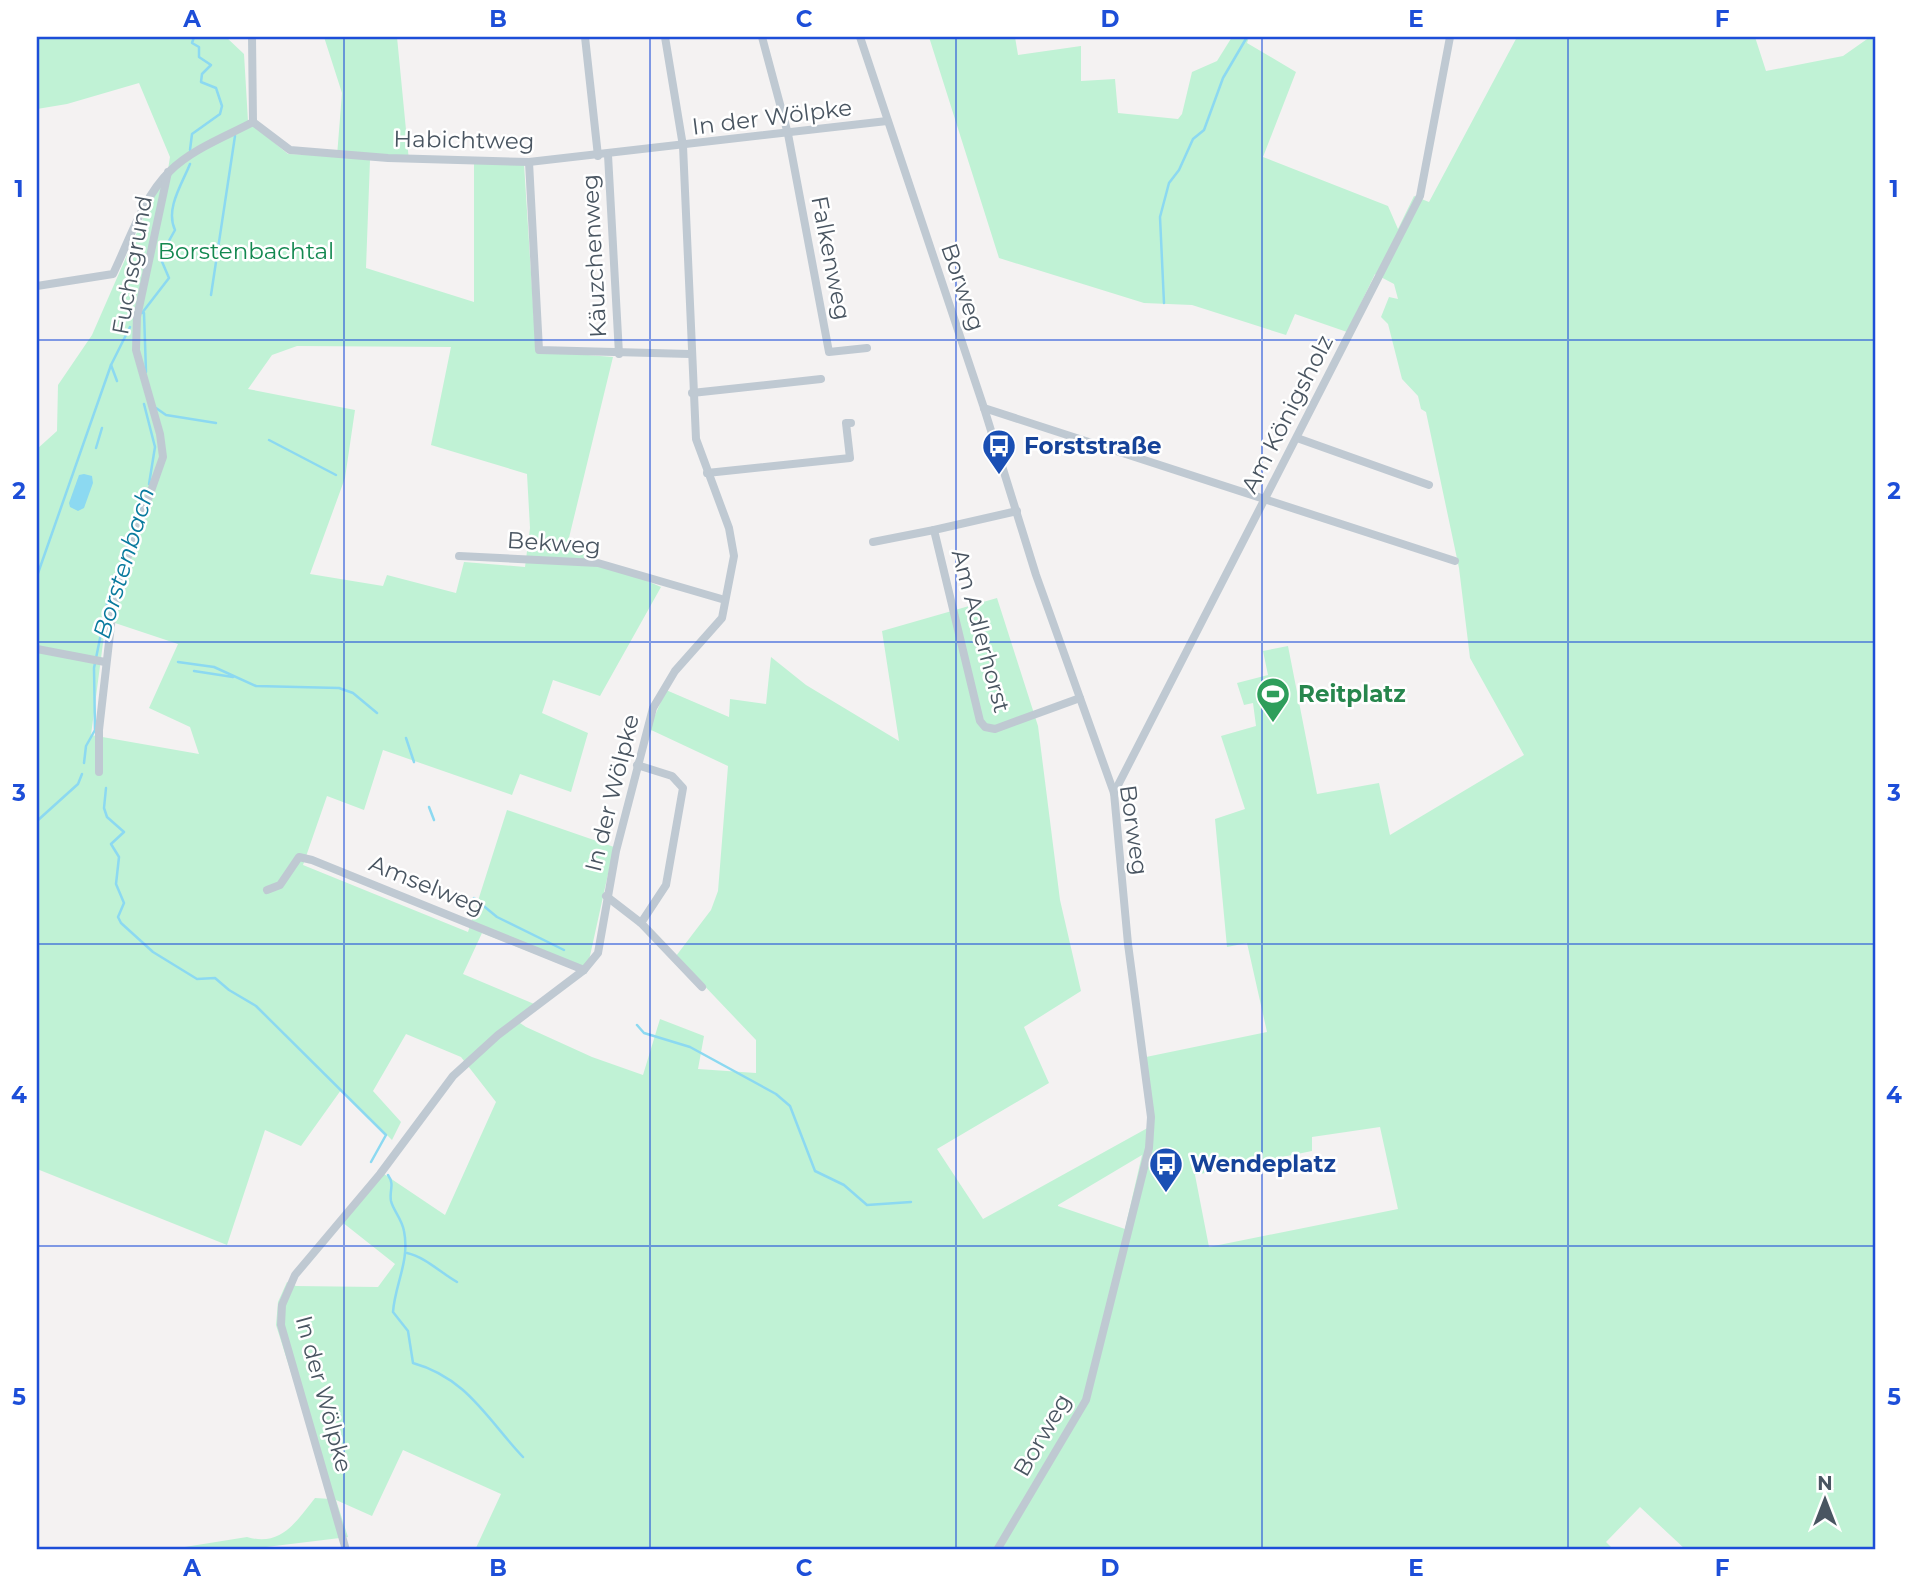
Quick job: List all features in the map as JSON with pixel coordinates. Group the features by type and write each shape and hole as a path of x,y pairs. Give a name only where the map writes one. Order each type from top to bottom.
{"street":[{"path":"37,286 113,274 148,203 169,172 253,122 252,37"},
{"path":"585,37 598,156"},
{"path":"665,37 683,146"},
{"path":"762,37 788,134"},
{"name":"Borweg","path":"860,37 1017,511 1114,793 1128,944 1151,1117 1149,1148 1086,1400 997,1550"},
{"name":"Am Königsholz","path":"1114,793 1420,196 1450,37"},
{"name":"In der Wölpke","path":"346,1550 281,1325 282,1305 295,1275 380,1174 453,1076 498,1035 584,970 598,953 606,896 646,726 661,691 722,618 734,556 729,528 696,439 690,354 683,146 887,121"},
{"name":"Habichtweg","path":"253,122 290,150 388,158 528,162 683,146"},
{"name":"Falkenweg","path":"788,134 829,352 867,348"},
{"name":"Käuzchenweg","path":"608,155 619,354"},
{"path":"528,162 539,350 690,354"},
{"name":"Fuchsgrund","path":"99,772 103,662 123,570 163,457 160,434 136,350 137,317 169,172"},
{"path":"692,393 821,379"},
{"path":"984,408 1455,561"},
{"path":"707,473 849,458 846,423 851,423"},
{"path":"1297,438 1429,485"},
{"name":"Am Adlerhorst","path":"873,542 1017,511"},
{"name":"Am Adlerhorst","path":"934,530 980,721 985,727 995,730 1080,698"},
{"name":"Bekweg","path":"459,556 598,563 725,600"},
{"path":"37,649 103,662"},
{"path":"638,765 672,776 683,788 666,886 641,923"},
{"name":"Amselweg","path":"267,890 280,884 299,857 312,860 584,970"},
{"path":"606,896 641,923 702,986"}],"green space":[{"name":"Borstenbachtal","path":"37,37 226,37 244,54 248,121 288,154 337,156 342,93 324,37 397,37 409,161 370,160 366,268 474,302 474,163 524,164 536,351 613,357 567,546 661,587 600,696 553,680 542,713 588,733 571,792 520,774 512,795 383,750 364,810 327,796 303,865 468,932 507,810 614,847 586,974 482,933 463,974 539,1006 517,1021 526,1027 592,1057 643,1075 660,1019 704,1036 698,1069 756,1073 756,1040 676,956 711,910 718,891 728,766 649,729 666,690 729,717 730,699 766,704 771,657 806,685 899,741 882,631 997,598 1038,726 1060,900 1081,991 1024,1027 1049,1083 937,1149 983,1219 1153,1125 1146,1057 1267,1032 1247,943 1227,947 1215,819 1245,809 1221,736 1256,726 1253,703 1244,705 1237,683 1268,675 1263,651 1288,646 1317,794 1379,783 1390,835 1524,755 1470,658 1459,568 1426,412 1421,409 1418,396 1402,379 1388,324 1381,317 1389,297 1398,299 1394,284 1375,274 1347,332 1295,314 1286,335 1192,305 1144,303 999,258 929,37 1015,37 1018,55 1081,46 1081,81 1115,79 1118,113 1178,119 1182,114 1192,72 1217,61 1232,37 1249,37 1247,43 1296,72 1263,157 1388,206 1398,229 1414,196 1429,202 1517,37 1755,37 1766,71 1843,56 1870,37 1876,37 1876,1550 1686,1550 1640,1507 1606,1542 1614,1550 475,1550 501,1494 403,1450 372,1516 336,1500 348,1537 242,1550 166,1550 247,1537 269,1539 294,1524 315,1498 331,1499 276,1325 278,1302 287,1282 296,1286 378,1287 395,1264 342,1222 384,1174 445,1215 496,1102 461,1057 406,1034 373,1091 401,1122 392,1140 341,1090 301,1146 265,1130 227,1245 37,1169 37,449 57,431 58,385 92,335 148,207 167,176 170,157 139,83 67,104 37,109","holes":["297,346 451,347 431,445 527,474 530,528 525,567 464,562 456,593 387,575 383,586 310,574 345,478 355,410 248,389 272,355","106,620 178,644 149,708 190,727 199,754 91,735","1380,1127 1398,1209 1209,1247 1195,1175 1312,1151 1312,1137","1142,1155 1125,1229 1058,1205"]}],"water":[{"path":"79,475 92,476 93,483 84,508 78,511 70,507 69,503"}],"waterway":[{"name":"Borstenbach","path":"190,150 192,134 220,114 222,106 216,88 201,82 202,74 211,65 199,57 199,47 192,43 194,37"},
{"path":"1164,303 1160,217 1169,183 1179,170 1193,139 1204,130 1223,78 1247,37"},
{"path":"211,295 235,136"},
{"name":"Borstenbach","path":"142,313 169,278 160,257 175,230 172,222 173,205 190,164"},
{"name":"Borstenbach","path":"144,313 146,372"},
{"name":"Borstenbach","path":"37,576 111,365 130,327"},
{"path":"111,365 117,381"},
{"name":"Borstenbach","path":"144,404 155,447 149,484"},
{"path":"156,408 166,415 216,423"},
{"path":"96,448 102,428"},
{"path":"269,440 336,475"},
{"name":"Borstenbach","path":"84,763 86,746 95,730 94,668 107,604 141,507"},
{"path":"178,662 214,667 256,686 339,688 353,693 377,713"},
{"path":"194,671 233,677"},
{"path":"406,738 414,762"},
{"name":"Borstenbach","path":"37,821 78,784 82,774"},
{"path":"106,788 104,808 107,817 124,832 111,844 119,857 116,884 124,903 118,917 121,923 153,952 197,979 215,978 256,1006 386,1135 371,1162"},
{"path":"429,807 434,820"},
{"path":"474,898 497,917 564,950"},
{"path":"637,1025 644,1033 690,1047 776,1094 790,1106 815,1171 844,1185 867,1205 911,1202"},
{"path":"388,1175 391,1201 403,1227 405,1242 404,1262 393,1312 408,1331 413,1363 432,1370 462,1389 523,1457"},
{"path":"407,1253 427,1262 457,1282"}],"place":[{"name":"Forststraße","path":"999,476"},
{"name":"Reitplatz","path":"1273,724"},
{"name":"Wendeplatz","path":"1166,1194"}]}
